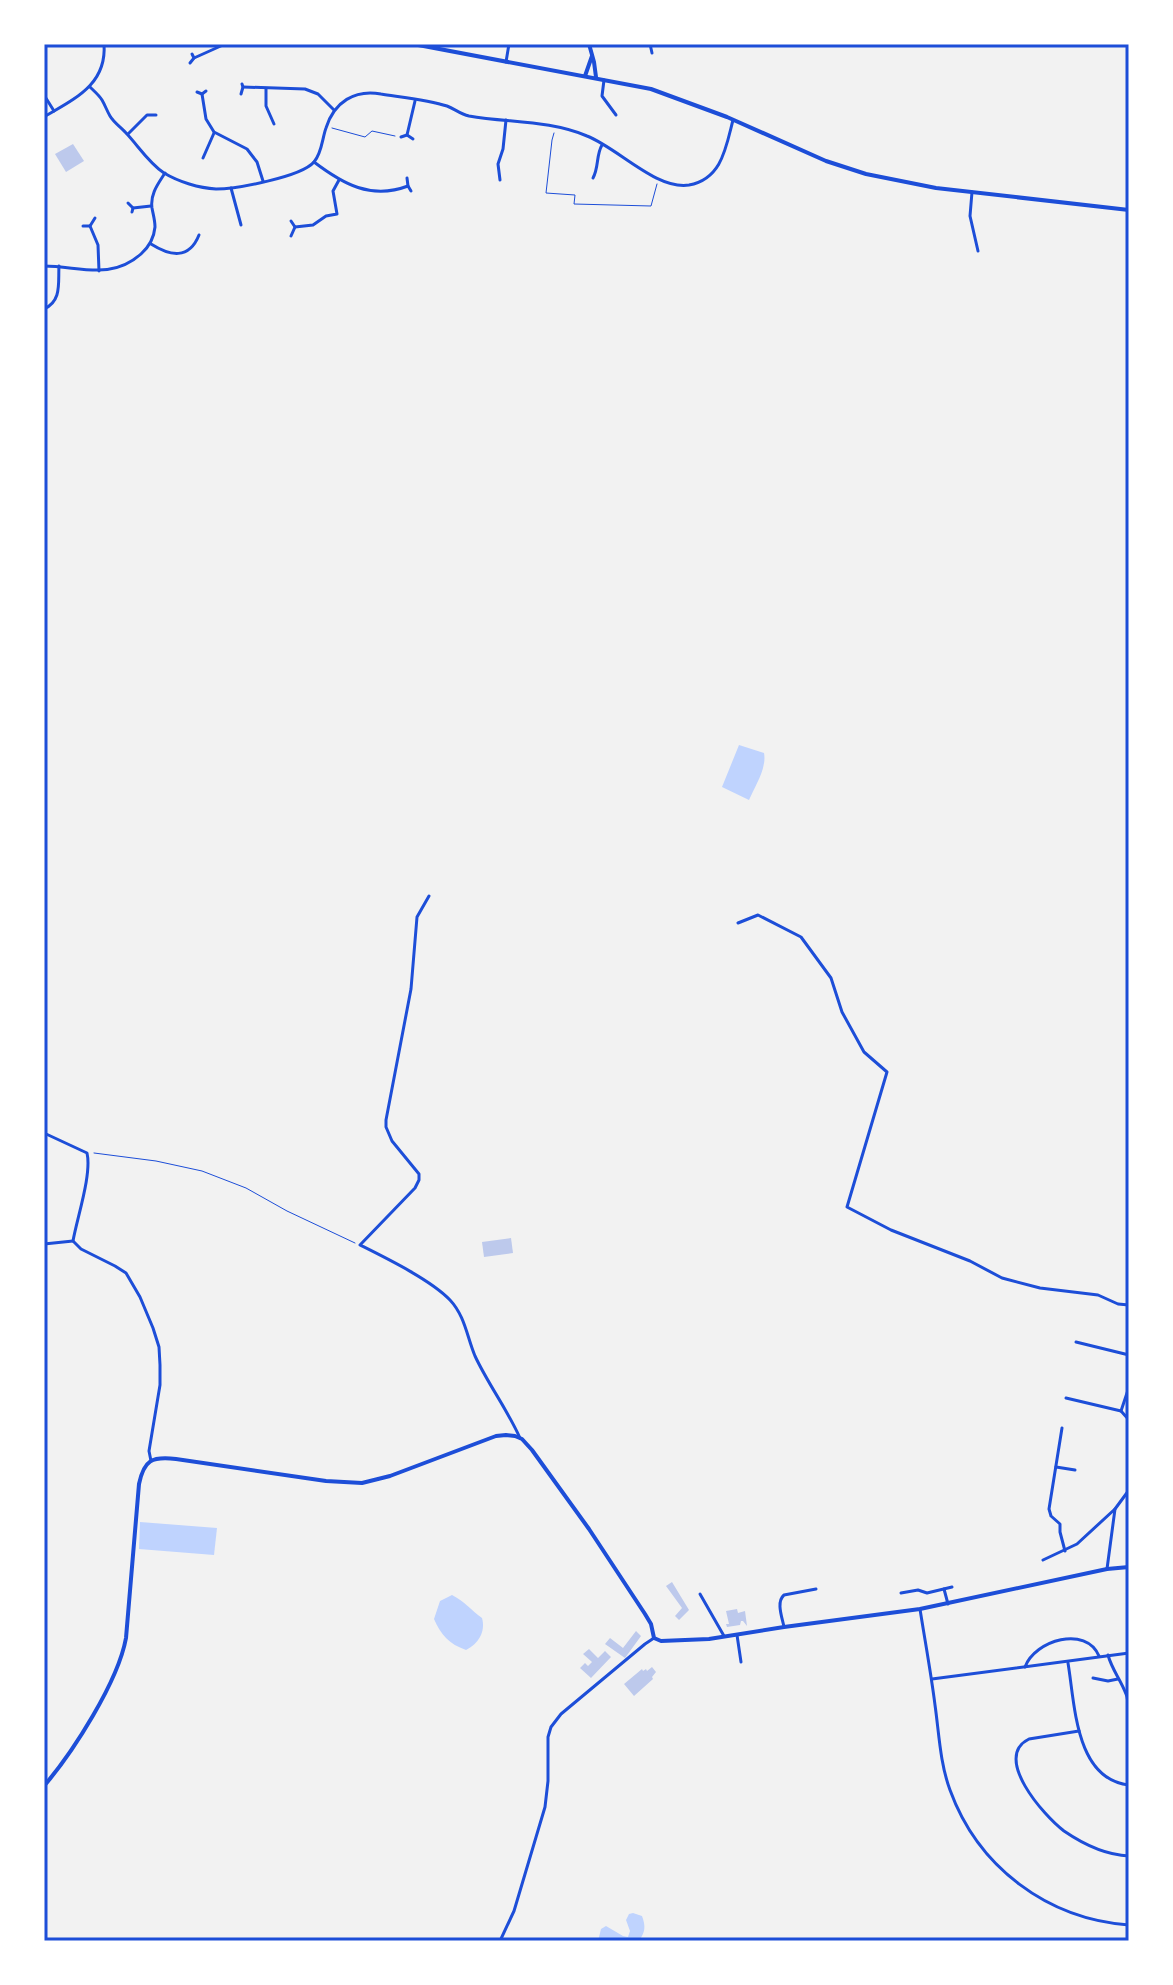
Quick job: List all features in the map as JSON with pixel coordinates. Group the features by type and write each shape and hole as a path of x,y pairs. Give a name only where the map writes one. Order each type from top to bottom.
{"main road":[{"path":"413,44 651,89 733,120 826,161 866,174 936,188 1129,210"},
{"path":"589,44 596,78"},
{"path":"585,76 592,54"},
{"path":"44,1786 79,1737 123,1654 139,1484 144,1467 151,1461 167,1458 326,1481 362,1483 390,1476 496,1436 520,1438 537,1456 589,1529 649,1621 654,1638 666,1641 737,1635 920,1609 1129,1567"}],"street":[{"path":"44,117 90,87 103,65 104,44"},
{"path":"506,62 509,44"},
{"path":"650,44 652,53"},
{"path":"190,63 193,56 222,45 238,45 239,51"},
{"path":"605,79 602,96 616,115"},
{"path":"241,94 242,86 310,90 334,110"},
{"path":"90,87 101,98 110,116 152,163 165,173 195,185 217,189 288,176 307,167 314,162 334,110 360,93 445,105 470,116 556,126 588,136 668,184 697,183 708,176 722,160 733,120"},
{"path":"266,89 266,106 276,125 269,127"},
{"path":"201,92 206,119 214,132 247,149 257,162 263,181"},
{"path":"44,95 54,111"},
{"path":"407,135 415,101"},
{"path":"128,134 147,115 156,115"},
{"path":"500,180 498,164 506,120"},
{"path":"203,158 214,132"},
{"path":"401,137 407,135"},
{"path":"407,135 413,139"},
{"path":"593,178 602,145"},
{"path":"314,162 339,180 361,188 382,192 408,186"},
{"path":"44,266 99,271 125,265 143,253 151,244 155,223 151,206 153,193 165,173"},
{"path":"407,178 411,191"},
{"path":"295,227 313,225 326,216 337,214 333,191 339,180"},
{"path":"231,188 241,225"},
{"path":"972,192 970,216 978,251"},
{"path":"128,203 133,210 151,206"},
{"path":"90,226 95,218"},
{"path":"291,221 295,227"},
{"path":"83,226 90,226"},
{"path":"90,226 98,245 99,271"},
{"path":"291,236 295,227"},
{"path":"151,244 168,253 187,251 195,245 199,234"},
{"path":"44,309 56,299 59,266"},
{"path":"429,896 417,917 411,989 386,1120 389,1135 419,1174 419,1180 415,1188 360,1245 442,1292 459,1311 476,1356 520,1438"},
{"path":"738,923 758,915 801,937 831,978 842,1012 864,1052 887,1072 847,1207 891,1230 970,1261 1002,1278 1040,1288 1098,1295 1118,1304 1129,1305"},
{"path":"44,1133 87,1153 87,1174 73,1241"},
{"path":"44,1244 73,1241"},
{"path":"73,1241 81,1249 126,1273 153,1328 159,1347 160,1385 149,1451 151,1461"},
{"path":"1076,1342 1129,1355"},
{"path":"1121,1411 1129,1387"},
{"path":"1066,1398 1121,1411 1129,1420"},
{"path":"1062,1428 1049,1509 1051,1516 1060,1524 1065,1551"},
{"path":"1056,1467 1075,1470"},
{"path":"1043,1560 1084,1539 1115,1509 1129,1490"},
{"path":"1107,1569 1115,1509"},
{"path":"901,1593 918,1590 927,1593 952,1587"},
{"path":"784,1627 781,1597 816,1589"},
{"path":"944,1589 948,1604"},
{"path":"700,1594 724,1636"},
{"path":"1128,1602 1129,1611"},
{"path":"920,1609 946,1774 959,1810 977,1843 1011,1879 1048,1903 1079,1917 1129,1925"},
{"path":"737,1635 741,1662"},
{"path":"500,1941 514,1911 545,1807 551,1727 561,1714 654,1638"},
{"path":"1025,1667 1036,1651 1060,1640 1088,1643 1099,1656"},
{"path":"932,1679 1129,1653"},
{"path":"1108,1655 1128,1698 1129,1721"},
{"path":"1068,1662 1083,1747 1091,1762 1109,1778 1129,1785"},
{"path":"1093,1678 1118,1679"},
{"path":"1079,1731 1023,1742 1015,1757 1017,1768 1034,1800 1063,1830 1082,1842 1116,1855 1129,1856"}],"path":[{"path":"326,126 365,137 372,131 401,137"},
{"path":"556,126 546,193 575,195 574,204 651,206 658,179"},
{"path":"87,1153 156,1161 202,1171 246,1188 360,1245"}],"water":[{"path":"739,745 764,753 762,771 749,800 722,787"},
{"path":"140,1522 217,1528 214,1555 139,1549"},
{"path":"452,1595 482,1618 480,1637 466,1650 446,1638 434,1619 440,1601"},
{"path":"633,1913 642,1916 644,1923 644,1932 639,1941 598,1941 601,1929 606,1926 628,1937 630,1931 626,1920"}],"building":[{"path":"73,144 84,161 66,172 55,154"},
{"path":"511,1238 513,1253 484,1257 482,1242"},
{"path":"672,1582 689,1610 679,1620 675,1616 682,1608 666,1586"},
{"path":"737,1609 738,1613 745,1611 747,1626 741,1621 740,1625 727,1627 726,1611"},
{"path":"636,1631 641,1636 625,1658 605,1644 610,1638 623,1648"},
{"path":"589,1649 598,1658 605,1651 611,1657 591,1678 580,1668 592,1662 583,1654"},
{"path":"652,1667 656,1672 653,1679 634,1696 624,1684 642,1669 647,1671"}]}
